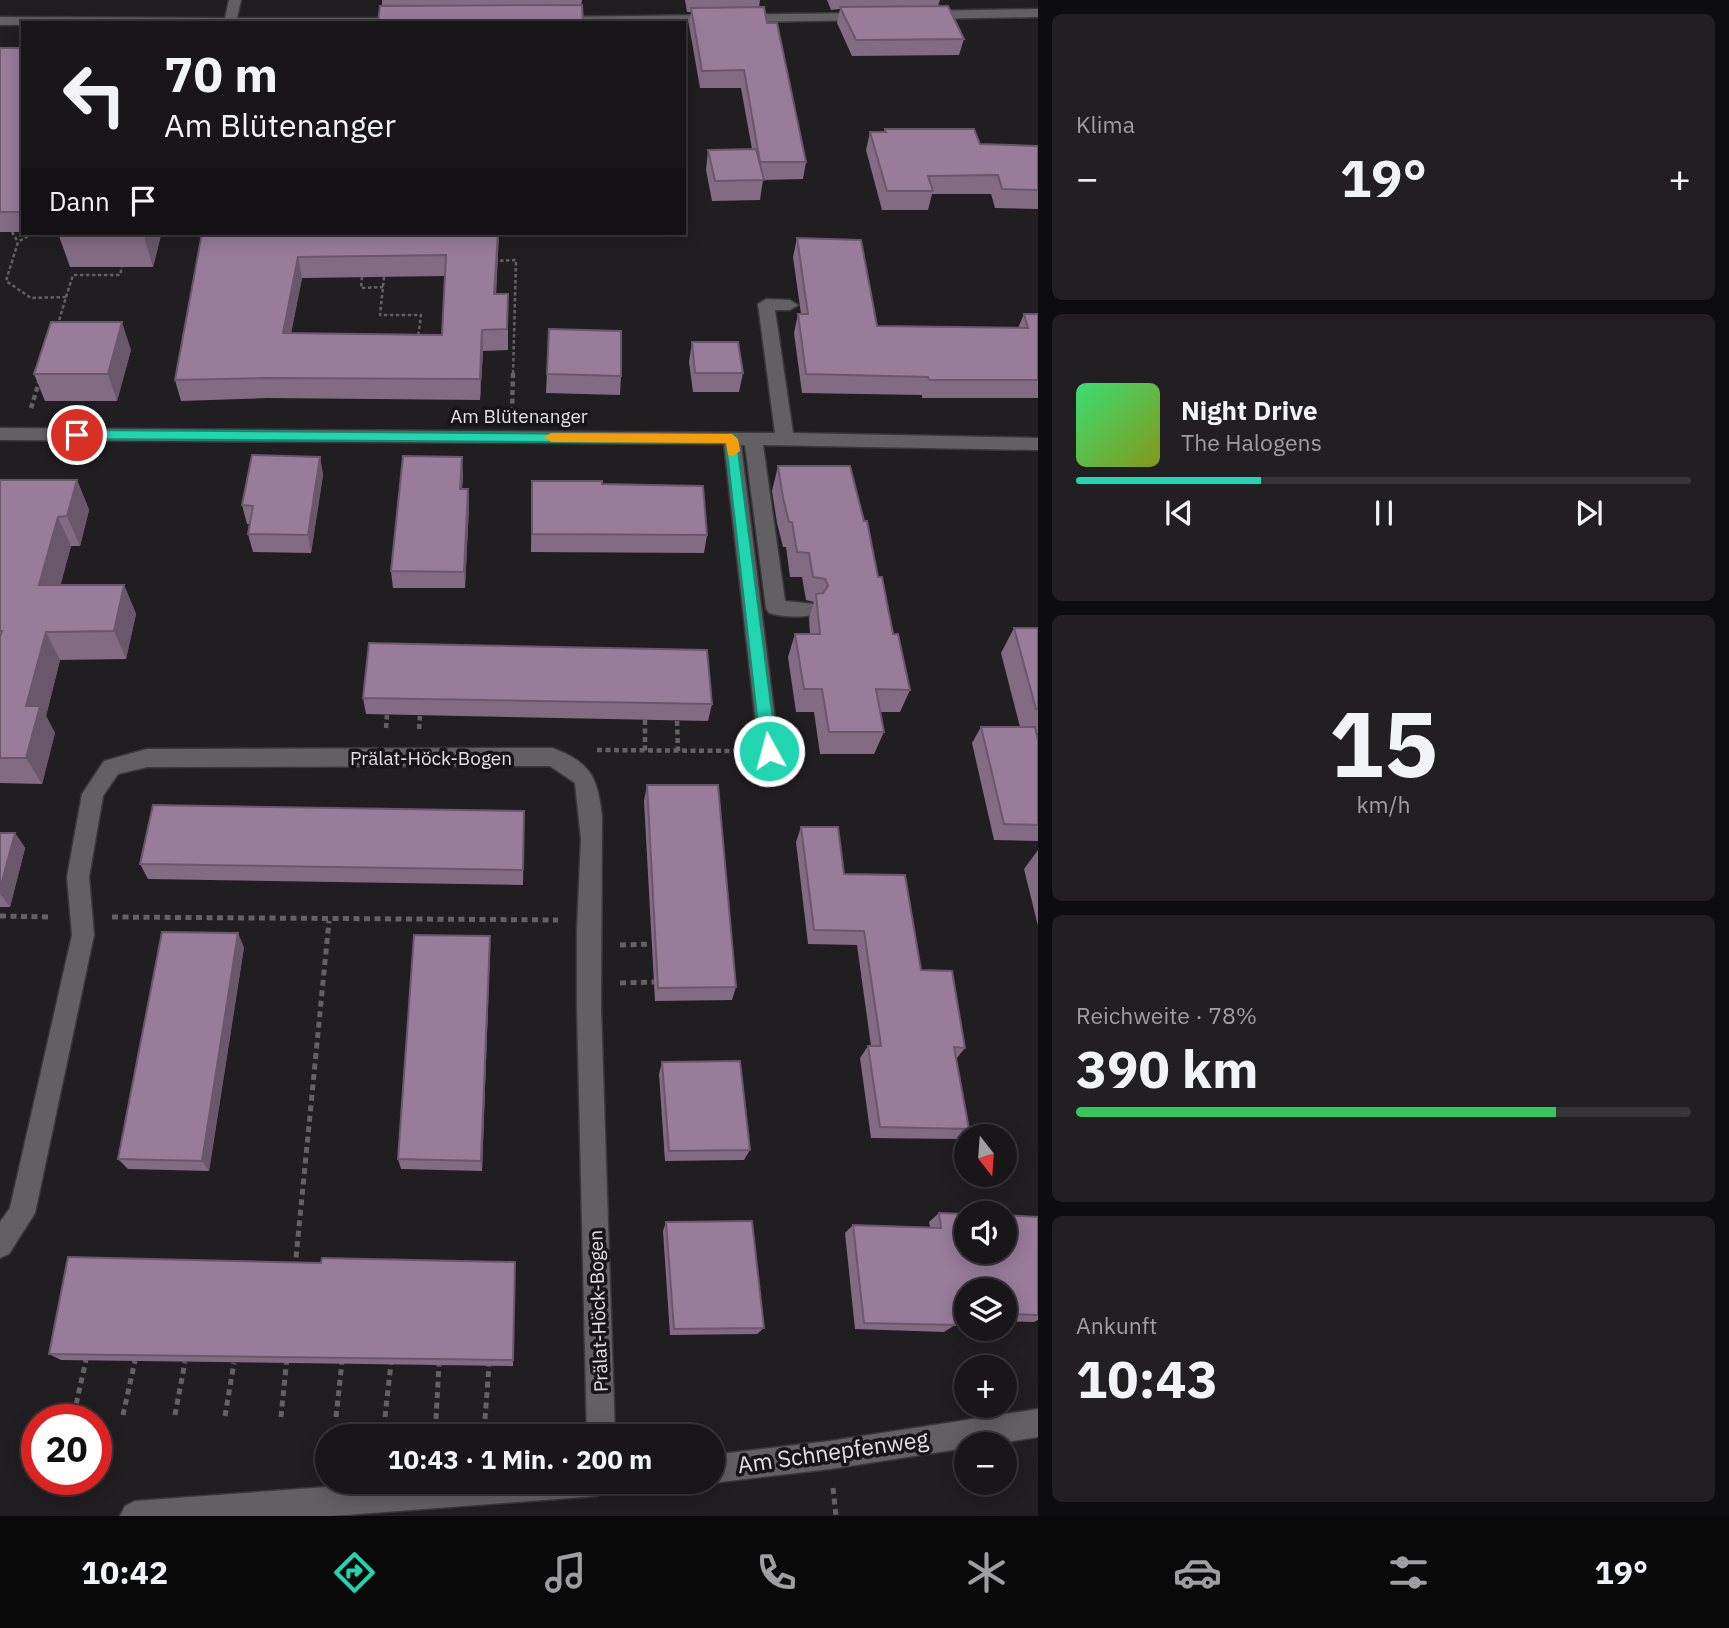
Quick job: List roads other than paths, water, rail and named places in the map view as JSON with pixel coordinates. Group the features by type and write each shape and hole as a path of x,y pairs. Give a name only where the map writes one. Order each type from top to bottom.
{"street":[{"path":"230,21 235,0"},
{"path":"792,0 800,18"},
{"path":"981,0 991,14"},
{"path":"916,16 1038,13"},
{"path":"542,21 888,16"},
{"path":"0,21 21,21"},
{"path":"785,439 766,304 790,305"},
{"name":"Am Blütenanger","path":"0,434 785,439 1038,444"},
{"path":"732,439 769,751"},
{"path":"753,439 776,608 808,608"},
{"name":"Prälat-Höck-Bogen","path":"0,1245 22,1213 83,935 78,877 93,794 111,767 147,758 552,757 572,766 585,780 591,810 587,920 601,1424"},
{"name":"Am Schnepfenweg","path":"725,1467 830,1455 1038,1423"},
{"path":"135,1516 433,1494"}]}
